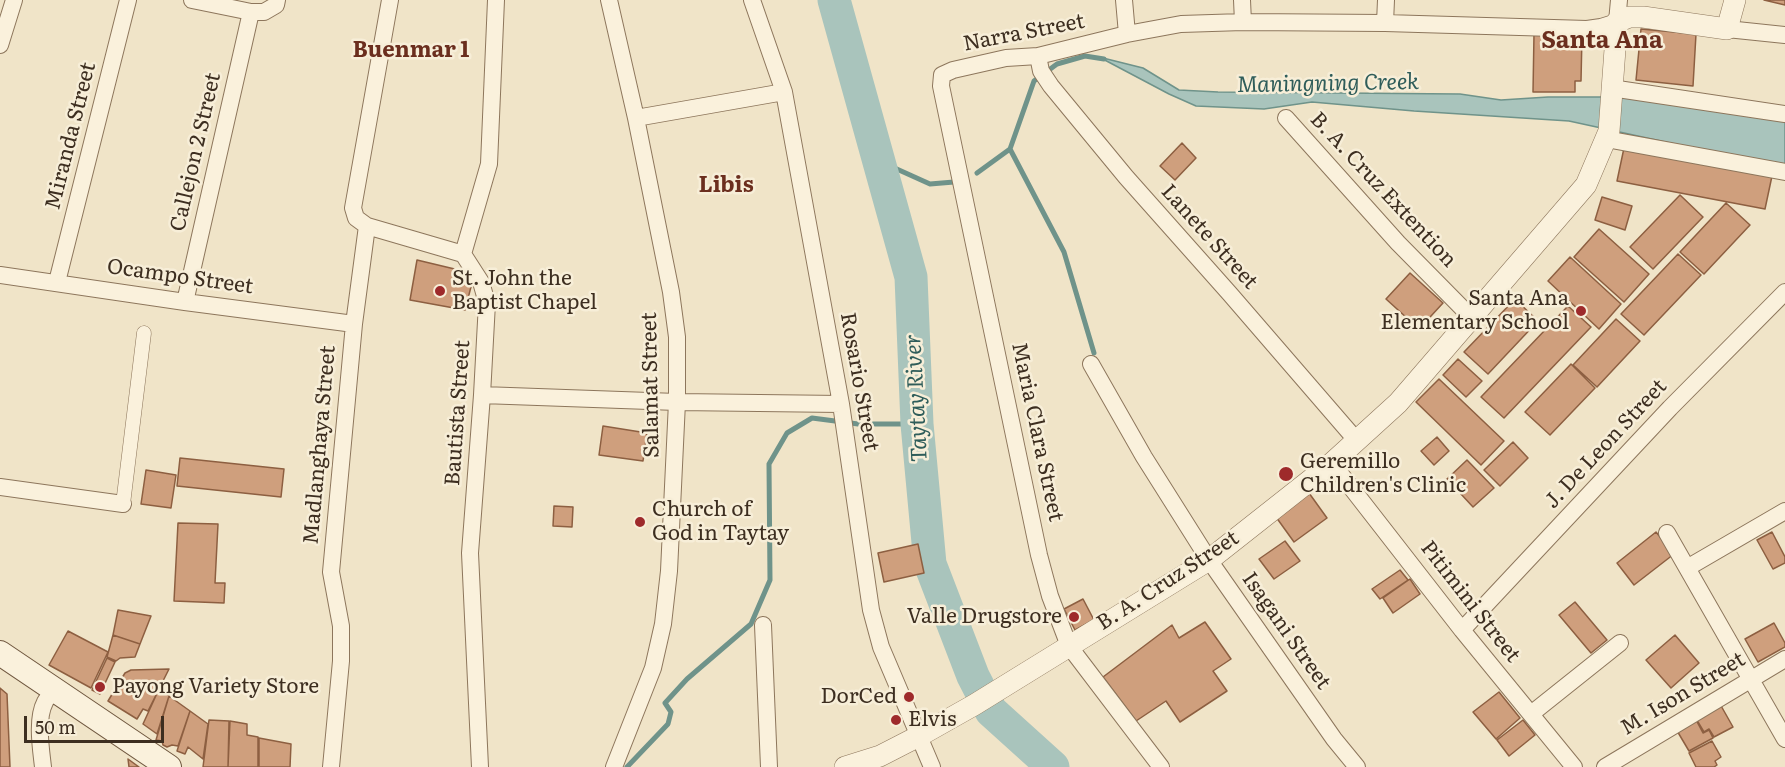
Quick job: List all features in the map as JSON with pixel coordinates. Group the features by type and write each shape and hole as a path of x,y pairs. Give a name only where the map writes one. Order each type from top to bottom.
{"main road":[{"path":"0,653 169,767"}],"street":[{"path":"0,45 14,0"},
{"name":"Miranda Street","path":"57,282 128,0"},
{"path":"192,0 258,12 276,5 277,0"},
{"path":"390,0 353,208 356,218 368,226 463,254 489,164 496,0"},
{"name":"Salamat Street","path":"609,0 636,118 671,292 677,337 677,402 669,571 663,624 653,668 614,767"},
{"name":"Rosario Street","path":"752,0 784,92 842,412 874,619 881,647 932,767"},
{"path":"1124,0 1127,34"},
{"path":"1242,0 1243,22"},
{"path":"1385,23 1386,0"},
{"name":"B. A. Cruz Street","path":"845,767 881,761 1209,560 1332,463 1398,403 1586,185 1607,135 1619,0"},
{"path":"1727,29 1736,0"},
{"name":"Callejon 2 Street","path":"185,302 258,12"},
{"path":"1617,22 1629,17 1643,17 1785,35"},
{"name":"Narra Street","path":"942,75 953,70 1006,58 1039,63 1127,34 1181,24 1385,23 1587,29 1617,22"},
{"name":"Lanete Street","path":"1039,63 1051,86 1126,177 1357,441"},
{"name":"Maria Clara Street","path":"942,75 941,86 1050,596 1069,646 1161,767"},
{"path":"1611,90 1785,114"},
{"path":"636,118 784,92"},
{"name":"B. A. Cruz Extention","path":"1286,118 1398,243 1472,317"},
{"path":"1607,135 1785,172"},
{"name":"Madlanghaya Street","path":"331,767 341,661 341,626 331,573 354,324 368,226"},
{"name":"Bautista Street","path":"463,254 481,282 487,303 470,554 480,767"},
{"name":"Ocampo Street","path":"0,274 185,302 354,324"},
{"name":"J. De Leon Street","path":"1462,630 1670,408 1785,292"},
{"path":"0,487 123,504 144,333"},
{"name":"Isagani Street","path":"1091,364 1144,457 1209,560 1357,767"},
{"path":"482,395 677,402 842,412"},
{"name":"Pitimini Street","path":"1332,463 1462,630 1574,767"},
{"path":"1687,568 1785,511"},
{"path":"1666,533 1785,739"},
{"path":"763,625 769,767"},
{"path":"1531,714 1620,643"},
{"name":"M. Ison Street","path":"1614,764 1785,659"},
{"path":"43,767 41,715 45,703 54,690"}],"water":[{"path":"1099,57 1143,68 1179,90 1460,94 1501,100 1548,97 1629,97 1785,121 1785,168 1569,121 1312,102 1264,109 1196,106"}],"building":[{"path":"1764,0 1785,0 1785,5"},
{"path":"1641,29 1696,34 1693,86 1636,80"},
{"path":"1534,34 1582,35 1581,81 1575,81 1575,92 1533,92"},
{"path":"1182,143 1196,158 1175,180 1160,166"},
{"path":"1624,148 1772,176 1765,209 1617,181"},
{"path":"1680,195 1703,217 1653,269 1630,247"},
{"path":"1602,197 1632,206 1625,230 1595,220"},
{"path":"1726,203 1750,225 1704,274 1680,252"},
{"path":"1599,229 1649,274 1624,302 1574,257"},
{"path":"1678,254 1701,275 1644,335 1621,314"},
{"path":"1570,257 1621,304 1599,329 1548,281"},
{"name":"St. John the Baptist Chapel","path":"417,260 463,271 472,283 465,310 410,300"},
{"path":"1410,273 1443,303 1419,329 1386,299"},
{"path":"1515,299 1538,321 1488,374 1464,352"},
{"path":"1568,306 1591,327 1504,418 1481,397"},
{"path":"1616,319 1640,341 1597,387 1573,365"},
{"path":"1458,359 1482,381 1466,397 1443,375"},
{"path":"1571,364 1595,388 1550,435 1525,412"},
{"path":"1439,379 1504,441 1481,465 1416,402"},
{"path":"603,426 647,433 643,461 599,455"},
{"path":"1437,437 1449,451 1434,465 1421,451"},
{"path":"1513,442 1528,458 1500,486 1484,470"},
{"path":"180,458 284,469 281,497 177,486"},
{"path":"1467,460 1494,488 1473,507 1447,479"},
{"path":"146,470 176,475 171,508 141,504"},
{"path":"1309,493 1327,518 1294,542 1276,517"},
{"path":"554,506 573,507 572,527 553,526"},
{"path":"178,523 218,524 215,583 225,583 224,603 174,601"},
{"path":"1656,532 1674,554 1634,585 1617,563"},
{"path":"1772,532 1785,557 1785,563 1773,569 1757,540"},
{"path":"1285,541 1300,561 1274,579 1259,559"},
{"path":"918,544 924,573 884,582 878,553"},
{"path":"1400,570 1408,580 1380,599 1372,589"},
{"path":"1410,579 1420,594 1393,613 1383,598"},
{"path":"1083,599 1094,620 1075,630 1064,609"},
{"path":"1575,602 1607,640 1591,653 1559,615"},
{"path":"118,610 151,616 140,644 113,635"},
{"path":"1205,622 1231,659 1213,671 1227,691 1180,722 1166,701 1136,721 1103,677 1172,625 1179,638"},
{"path":"1774,623 1785,647 1758,662 1745,639"},
{"path":"68,631 108,652 91,688 49,665"},
{"path":"113,635 140,644 135,657 120,658 116,661 107,657"},
{"path":"1675,635 1699,663 1671,688 1646,660"},
{"path":"107,658 115,662 100,694 92,690"},
{"path":"169,669 148,711 143,709 137,719 108,701 125,673 131,670"},
{"path":"0,688 7,694 10,767 0,767"},
{"path":"159,689 169,696 157,734 143,724"},
{"path":"1499,692 1520,718 1496,739 1473,712"},
{"path":"169,696 190,711 178,746 167,747 162,741 156,740"},
{"path":"1720,704 1733,727 1714,737 1709,729 1704,732 1695,717"},
{"path":"190,711 208,724 203,759 188,747 185,754 177,751"},
{"path":"1695,718 1703,733 1709,730 1713,738 1689,751 1676,729"},
{"path":"209,720 229,721 228,767 203,767"},
{"path":"1523,720 1535,735 1509,756 1497,740"},
{"path":"230,721 247,724 247,735 258,737 258,767 228,767"},
{"path":"259,738 291,744 290,767 259,767"},
{"path":"1712,741 1721,757 1715,761 1717,765 1696,767 1689,753"},
{"path":"128,759 139,767 129,767"}],"waterway":[{"name":"Taytay River","path":"834,0 911,277 917,424 930,564 973,676 991,711 1053,767"},
{"name":"Maningning Creek","path":"977,173 1010,149 1034,81 1057,64 1085,56 1104,59"},
{"path":"1010,149 1064,252 1094,353"},
{"name":"Maningning Creek","path":"879,161 930,184 954,182"},
{"path":"627,767 668,724 671,712 665,703 687,679 751,624 770,580 769,464 787,433 812,418 858,424 917,424"}],"place":[{"name":"St. John the Baptist Chapel","path":"440,291"},
{"name":"Santa Ana Elementary School","path":"1581,311"},
{"name":"Geremillo Children's Clinic","path":"1286,474"},
{"name":"Church of God in Taytay","path":"640,522"},
{"name":"Valle Drugstore","path":"1074,617"},
{"name":"Payong Variety Store","path":"100,687"},
{"name":"DorCed","path":"909,697"},
{"name":"Elvis","path":"896,720"}],"district":[{"name":"Santa Ana","path":"1602,41"},
{"name":"Buenmar 1","path":"411,51"},
{"name":"Libis","path":"726,186"}]}
